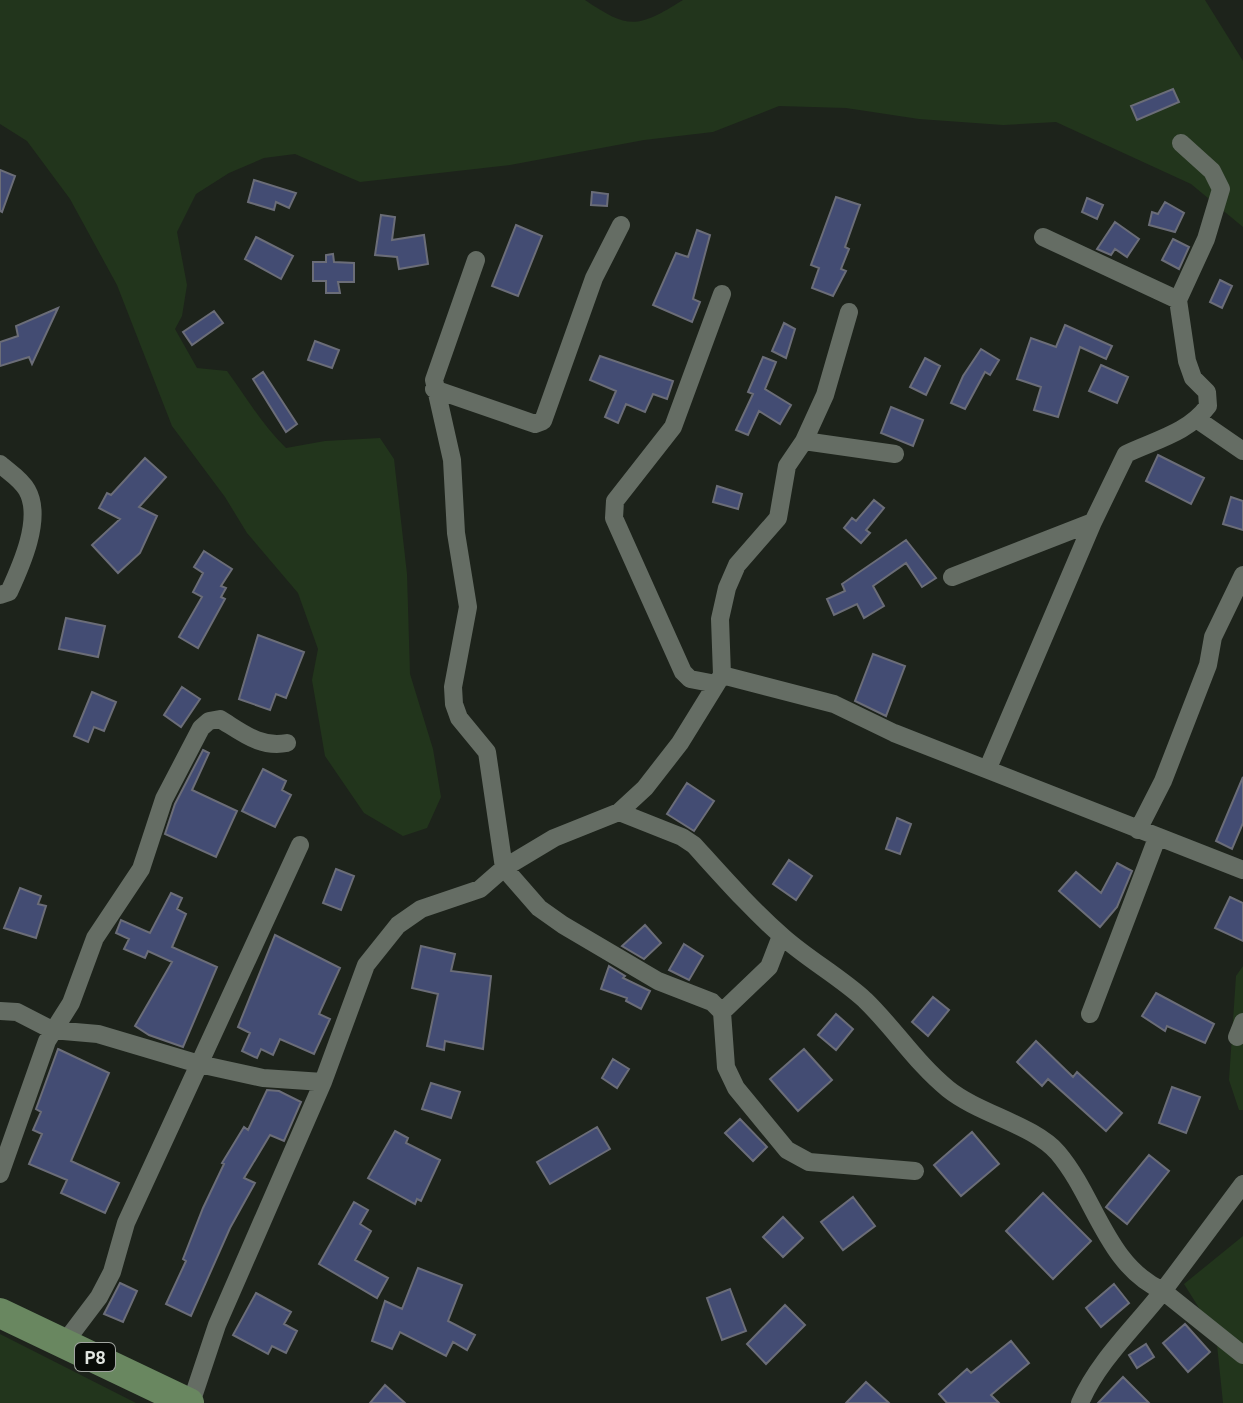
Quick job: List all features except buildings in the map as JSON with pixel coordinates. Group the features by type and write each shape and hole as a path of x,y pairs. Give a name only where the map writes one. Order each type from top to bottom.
{"main road":[{"name":"P8","path":"0,1313 190,1403"}],"street":[{"path":"988,768 1093,522 1126,454 1198,420 1208,406 1207,392 1193,378 1187,361 1178,300 1206,239 1221,189 1212,171 1181,143"},
{"path":"434,389 535,424 543,421 594,278 621,225"},
{"path":"1043,237 1178,300"},
{"path":"476,260 435,369 434,389 452,460 456,533 468,607 453,687 454,704 459,718 487,752 504,868 539,908 563,925 658,981 712,1002 722,1012 726,1067 736,1088 787,1150 809,1162 915,1171"},
{"path":"722,294 673,427 615,501 614,518 683,672 690,679 719,680 834,704 894,733 1243,870"},
{"path":"190,1403 217,1325 323,1082 366,965 398,925 421,909 480,889 504,868 554,838 619,812 680,743 719,680 720,619 727,588 745,554 776,523 787,466 804,441 825,395 849,312"},
{"path":"1198,420 1243,451"},
{"path":"804,441 895,454"},
{"path":"0,464 28,491 31,504 28,551 9,592 0,595"},
{"path":"952,577 1093,522"},
{"path":"1138,830 1163,781 1208,665 1213,637 1243,575"},
{"path":"0,1174 52,1030 71,1003 95,938 141,869 164,799 201,728 209,721 220,719 258,742 270,746 287,743"},
{"path":"619,812 682,837 694,845 781,936 868,1003 927,1072 952,1093 1056,1150 1088,1199 1106,1237 1141,1281 1163,1291 1243,1355"},
{"path":"1090,1014 1157,838"},
{"path":"65,1342 99,1297 112,1272 126,1223 300,845"},
{"path":"722,1012 769,967 781,936"},
{"path":"0,1011 17,1012 52,1030 98,1034 199,1064 263,1078 323,1082"},
{"path":"1080,1403 1086,1389 1243,1184"}],"green space":[{"path":"0,0 585,0 613,17 634,22 655,16 683,0 1205,0 1243,61 1243,227 1191,184 1056,122 1003,125 919,119 846,108 779,106 713,132 644,140 510,165 360,182 295,154 264,158 229,173 196,194 177,232 187,285 182,316 175,329 197,368 227,371 262,421 286,448 325,441 380,438 394,459 407,574 410,674 433,749 441,797 427,828 403,836 364,813 325,756 312,680 318,649 298,593 247,533 225,497 172,426 117,285 70,199 27,141 0,124"},
{"path":"1243,966 1243,1110 1239,1110 1229,1080 1236,976"},
{"path":"1243,1236 1243,1403 1223,1403 1216,1335 1184,1284"},
{"path":"0,1334 136,1403 0,1403"}]}
